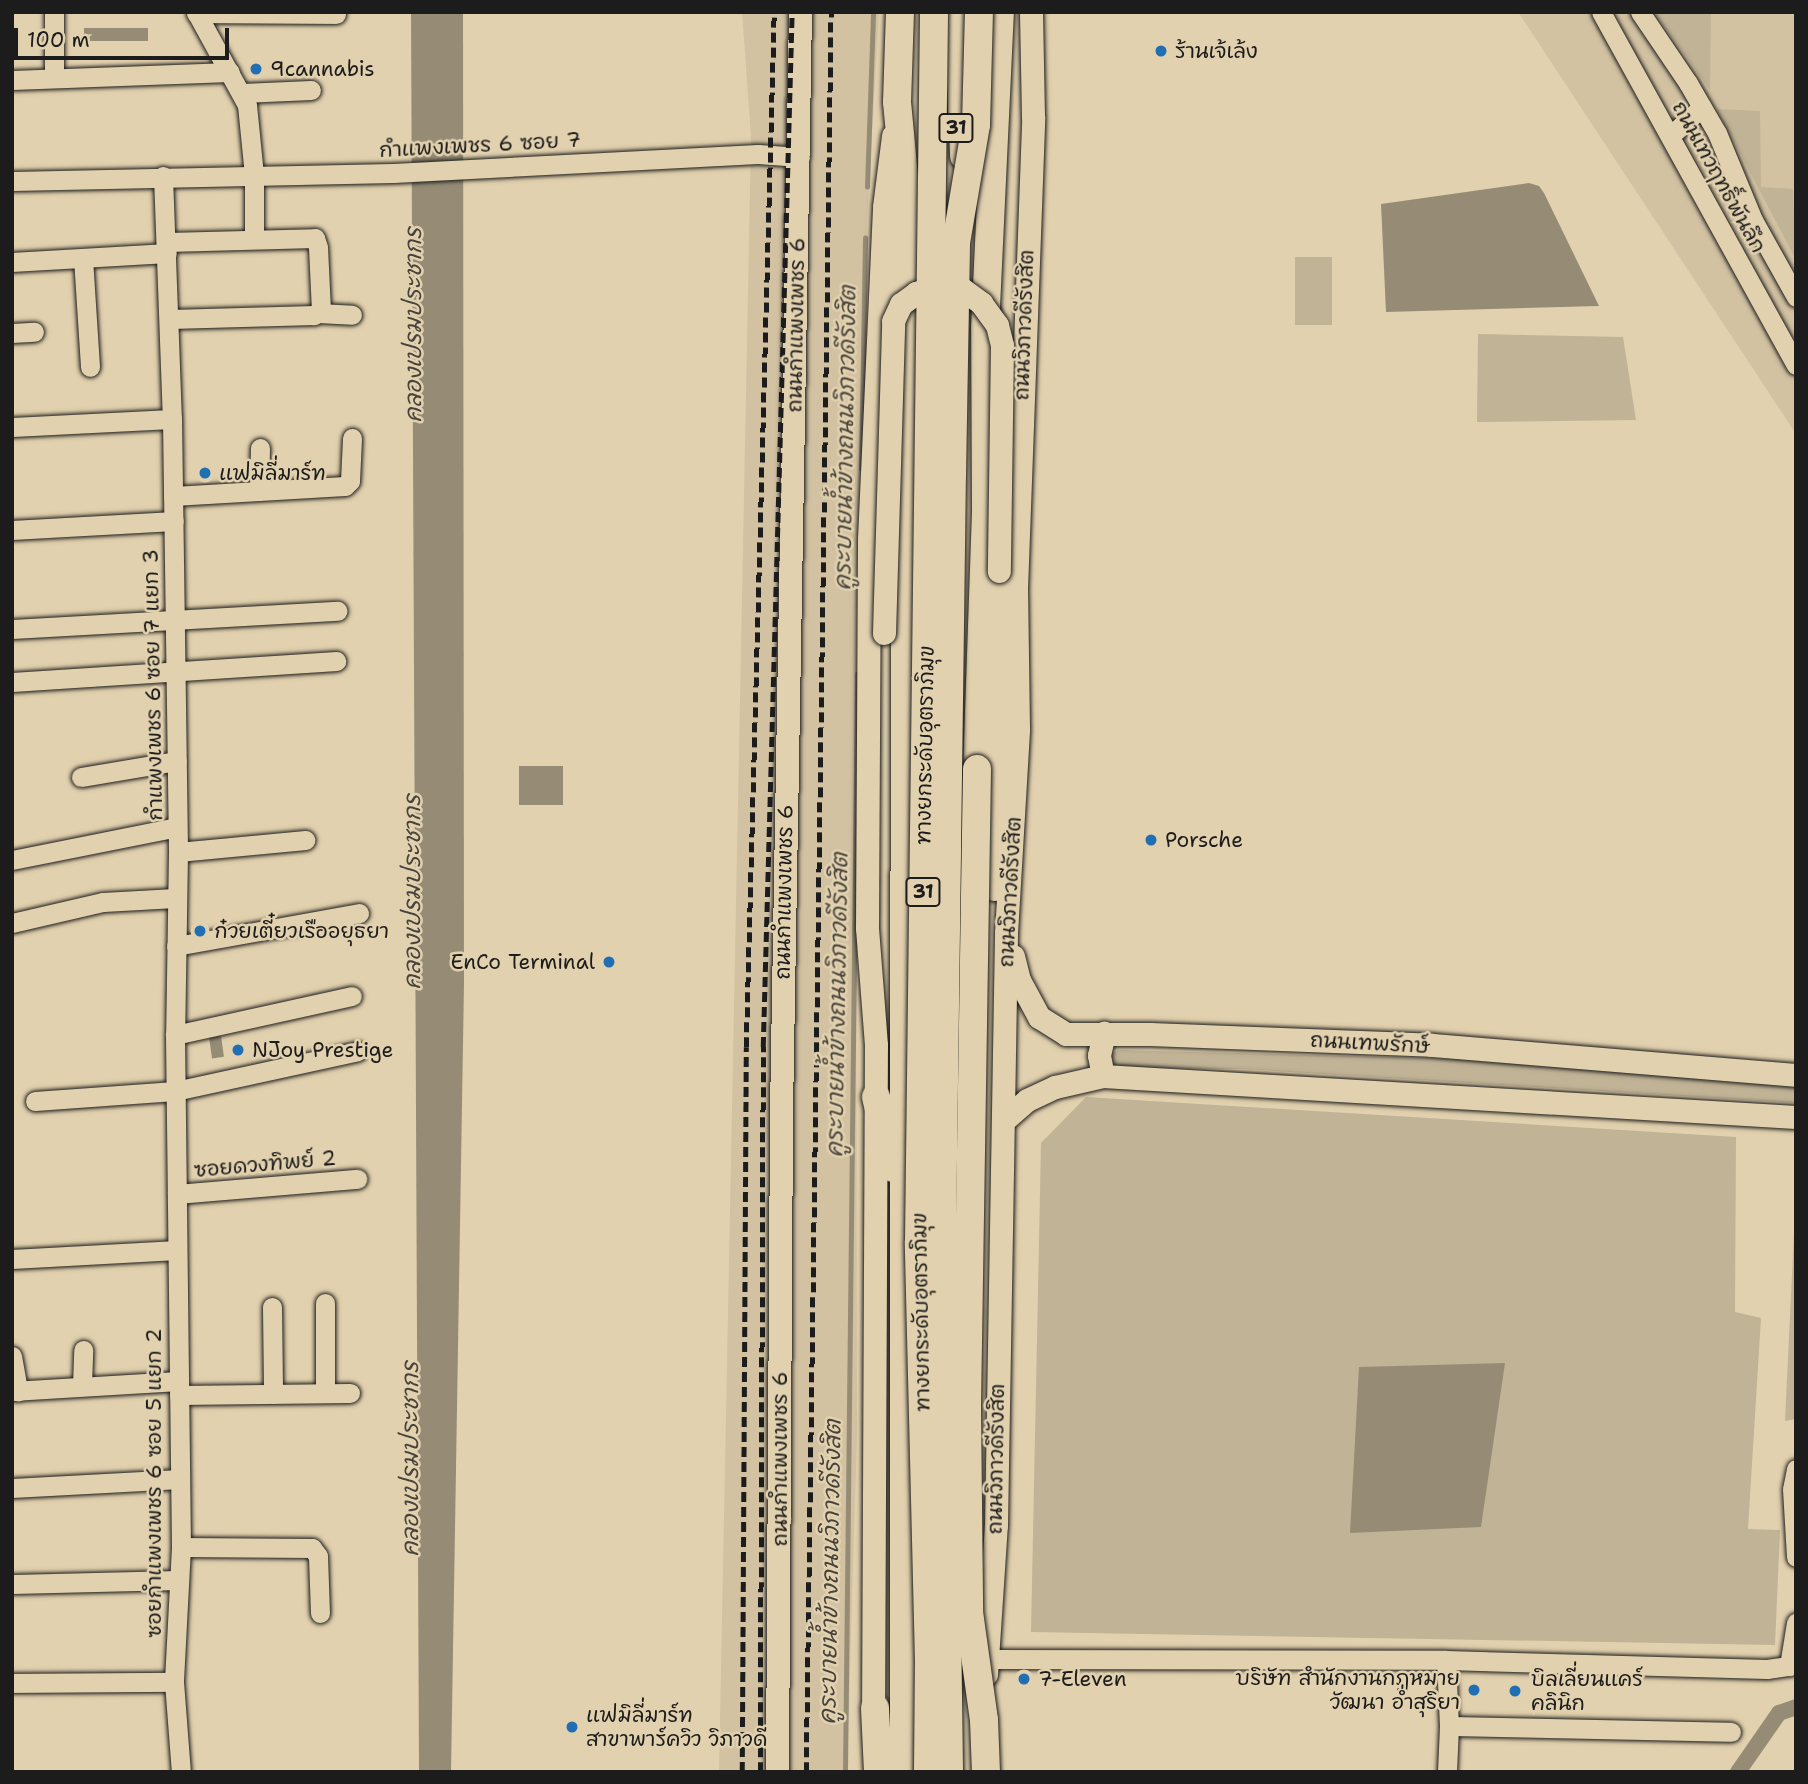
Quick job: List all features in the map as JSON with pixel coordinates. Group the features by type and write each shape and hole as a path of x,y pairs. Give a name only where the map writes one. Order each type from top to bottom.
{"highway":[{"name":"31","path":"900,12 897,102 905,187 904,1772"},
{"name":"ทางยกระดับอุตราภิมุข","path":"928,1772 929,1662 919,1242 934,12"},
{"name":"31","path":"947,1772 964,172 957,12"},
{"name":"ทางยกระดับอุตราภิมุข","path":"947,1772 942,1234 957,12"},
{"name":"ทางยกระดับอุตราภิมุข","path":"956,243 976,125 979,12"},
{"path":"986,1772 984,1720 969,1612 967,1409 977,769 986,509 985,328 1000,12"},
{"path":"960,489 981,642"},
{"path":"876,1097 904,1215"},
{"path":"916,1772 929,1662"},
{"path":"874,1708 878,1772"}],"main road":[{"name":"ถนนกำแพงเพชร 6","path":"777,1772 784,894 800,157 800,12"},
{"name":"ถนนวิภาวดีรังสิต","path":"979,1772 996,1525 1006,933 1018,728 1016,589 1033,117 1031,12"},
{"name":"31","path":"869,1772 874,1708 877,1045 867,928 869,539 884,207 897,102"},
{"path":"877,1045 881,978 884,543 893,321 901,304 916,293 939,286 961,289 981,303 997,325 1002,345 993,1071 1003,1165"},
{"name":"ถนนเทพรักษ์","path":"1006,933 1019,980 1039,1017 1066,1034 1104,1033 1433,1045 1796,1075"},
{"path":"1103,1076 1098,1055 1104,1033"},
{"path":"1004,1120 1027,1100 1065,1083 1103,1076 1796,1117"}],"street":[{"path":"54,12 54,78"},
{"path":"254,239 254,174 249,113 242,93 196,12 336,14"},
{"name":"ถนนเทวฤทธิ์พันลึก","path":"1601,12 1796,365"},
{"name":"ถนนเทวฤทธิ์พันลึก","path":"1640,12 1717,133 1753,219 1796,297"},
{"path":"12,80 230,72"},
{"path":"242,93 311,90"},
{"path":"1670,135 1702,107"},
{"name":"กำแพงเพชร 6 ซอย 7","path":"12,181 403,172 758,154 800,157"},
{"name":"กำแพงเพชร 6 ซอย 7 แยก 3","path":"163,176 170,319 174,521 178,852 175,898 177,1194"},
{"path":"12,262 83,258 254,239 314,238 318,247 321,310 318,313"},
{"path":"83,258 90,367"},
{"path":"170,319 318,313 352,315"},
{"path":"12,333 34,332"},
{"path":"12,428 172,419"},
{"path":"173,496 345,486 350,481 352,438"},
{"path":"260,448 260,491"},
{"path":"12,530 174,521"},
{"path":"12,629 338,611"},
{"path":"12,681 336,661"},
{"path":"81,777 177,761"},
{"path":"12,860 177,827"},
{"path":"178,852 306,840"},
{"path":"12,923 103,902 175,898"},
{"path":"176,946 359,913"},
{"path":"175,1035 352,996"},
{"path":"35,1101 175,1091 358,1051"},
{"name":"ซอยดวงทิพย์ 2","path":"177,1194 357,1179"},
{"name":"ซอยกำแพงเพชร 6 ซอย 5 แยก 2","path":"177,1194 181,1547 174,1682 181,1772"},
{"path":"12,1259 177,1250"},
{"path":"325,1303 325,1394"},
{"path":"272,1307 273,1394"},
{"path":"82,1386 83,1350"},
{"path":"12,1356 15,1391 82,1386 273,1394 350,1393"},
{"path":"1796,1469 1792,1489 1796,1557"},
{"path":"12,1488 180,1479"},
{"path":"181,1547 312,1548 318,1556 320,1613"},
{"path":"12,1584 179,1580"},
{"path":"987,1659 1446,1660 1767,1669 1792,1663 1796,1623"},
{"path":"1446,1660 1449,1726 1447,1772"},
{"path":"12,1682 174,1682"},
{"path":"1449,1726 1731,1732"}],"shaded area":[{"path":"742,12 879,12 867,222 856,750 857,1434 847,1772 719,1772 751,137"},
{"path":"1518,12 1796,12 1796,434"},
{"path":"1654,12 1711,12 1710,90"},
{"path":"1717,109 1760,111 1761,187 1793,189 1796,260"},
{"path":"1295,257 1332,257 1332,325 1295,325"},
{"path":"1478,334 1623,337 1636,420 1477,422"},
{"path":"1120,1050 1501,1060 1796,1083 1796,1103 1243,1069 1118,1068 1110,1061 1112,1053"},
{"path":"1086,1097 1736,1137 1735,1312 1761,1318 1748,1529 1780,1530 1775,1645 1031,1632 1041,1143"},
{"path":"1796,1191 1796,1419 1785,1421"}],"water":[{"name":"คลองเปรมประชากร","path":"411,12 463,12 464,983 451,1772 419,1772"},
{"path":"84,28 148,28 148,41 84,41"},
{"path":"1529,183 1539,186 1544,193 1599,306 1386,312 1381,204"},
{"path":"519,766 563,766 563,805 519,805"},
{"path":"221,1036 224,1057 212,1058 209,1038"},
{"path":"1505,1363 1481,1527 1350,1533 1359,1367"}],"waterway":[{"name":"คูระบายน้ำข้างถนนวิภาวดีรังสิต","path":"867,187 873,12"},
{"name":"คูระบายน้ำข้างถนนวิภาวดีรังสิต","path":"861,469 865,238"},
{"name":"คูระบายน้ำข้างถนนวิภาวดีรังสิต","path":"845,1772 857,674"},
{"path":"1738,1772 1779,1713 1796,1707"}],"railway":[{"path":"742,1772 746,1047 774,12"},
{"path":"760,1772 763,1047 792,12"},
{"path":"806,1772 831,12"}],"place":[{"name":"ร้านเจ้เล้ง","path":"1161,51"},
{"name":"9cannabis","path":"256,69"},
{"name":"แฟมิลี่มาร์ท","path":"205,473"},
{"name":"Porsche","path":"1151,840"},
{"name":"ก๋วยเตี๋ยวเรืออยุธยา","path":"200,931"},
{"name":"EnCo Terminal","path":"609,962"},
{"name":"NJoy Prestige","path":"238,1050"},
{"name":"7-Eleven","path":"1024,1679"},
{"name":"บริษัท สำนักงานกฎหมาย วัฒนา อ่ำสุริยา","path":"1474,1690"},
{"name":"บิลเลี่ยนแคร์ คลินิก","path":"1515,1691"},
{"name":"แฟมิลี่มาร์ท สาขาพาร์ควิว วิภาวดี","path":"572,1727"}]}
